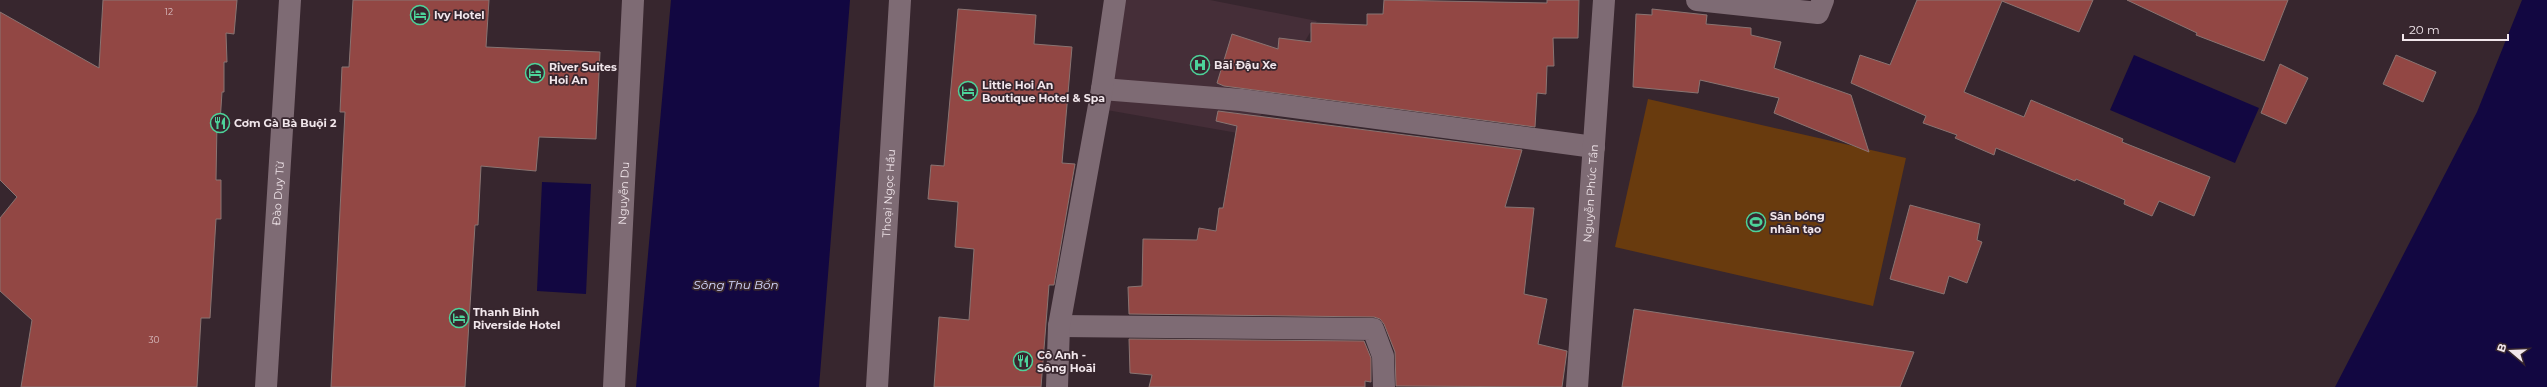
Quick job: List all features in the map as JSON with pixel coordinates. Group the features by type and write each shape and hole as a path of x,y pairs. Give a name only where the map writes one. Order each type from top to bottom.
{"street":[{"name":"Đào Duy Từ","path":"266,387 290,0"},
{"name":"Nguyễn Du","path":"614,387 633,0"},
{"name":"Thoại Ngọc Hầu","path":"877,387 900,0"},
{"path":"1057,387 1059,326 1102,89 1115,0"},
{"name":"Nguyễn Phúc Tần","path":"1577,387 1604,0"},
{"path":"1697,0 1818,13 1823,0"},
{"path":"1102,89 1241,100 1594,147"},
{"path":"1059,326 1373,329 1383,356 1384,387"}],"shaded area":[{"name":"Bãi Đậu Xe","path":"1122,0 1210,0 1317,21 1249,135 1101,109"},
{"name":"Sân bóng nhân tạo","path":"1648,99 1906,158 1873,306 1615,247"}],"water":[{"name":"Sông Thu Bồn","path":"671,0 850,0 819,387 636,387"},
{"path":"2522,0 2547,0 2547,387 2335,387 2477,112"},
{"path":"2134,55 2259,108 2235,163 2110,110"},
{"path":"542,182 591,184 586,294 537,291"}],"building":[{"path":"103,0 237,0 234,34 226,33 227,62 224,62 224,92 222,92 220,123 217,123 216,180 221,180 221,219 216,219 210,318 201,318 197,387 21,387 32,320 0,291 0,218 17,197 0,180 0,12 99,68"},
{"path":"353,0 489,0 486,47 600,52 596,139 539,137 536,171 481,166 478,225 475,225 465,387 331,387 345,112 340,112 342,67 349,67"},
{"path":"1384,0 1547,3 1547,0 1579,0 1578,38 1553,38 1554,66 1547,66 1546,94 1537,93 1535,127 1224,86 1217,83 1232,34 1278,49 1279,38 1311,42 1311,23 1367,25 1367,14 1383,14"},
{"path":"1917,0 2093,0 2079,32 2002,1 1964,92 2024,117 2031,100 2123,139 2122,142 2210,177 2194,216 2159,201 2152,216 2124,204 2125,200 1996,148 1994,155 1955,138 1957,135 1923,123 1926,116 1851,83 1860,55 1890,65"},
{"path":"2127,0 2288,0 2264,61 2196,35 2197,33"},
{"path":"958,9 1036,15 1034,44 1072,47 1062,163 1075,164 1054,285 1049,285 1041,387 934,387 939,317 969,320 974,249 955,247 958,202 928,199 931,165 944,166"},
{"path":"1652,9 1707,15 1706,24 1751,28 1751,35 1781,42 1774,68 1851,95 1869,152 1774,113 1779,98 1700,80 1698,93 1633,87 1636,14 1652,15"},
{"path":"2396,55 2436,72 2423,102 2383,84"},
{"path":"2280,64 2308,78 2286,124 2261,113"},
{"path":"1218,111 1522,150 1505,207 1534,208 1524,294 1547,299 1538,344 1567,351 1562,387 1396,386 1395,352 1384,324 1380,319 1374,317 1129,314 1128,287 1142,286 1143,239 1197,240 1199,228 1216,231 1219,208 1223,208 1237,126 1216,121"},
{"path":"1910,205 1980,224 1977,240 1982,242 1967,283 1949,276 1944,294 1890,279"},
{"path":"1634,309 1914,352 1900,387 1622,387"},
{"path":"1129,339 1364,341 1371,358 1371,382 1365,381 1365,387 1149,387 1152,375 1130,373"}],"place":[{"name":"Ivy Hotel","path":"420,15"},
{"name":"Bãi Đậu Xe","path":"1200,65"},
{"name":"River Suites Hoi An","path":"535,73"},
{"name":"Little Hoi An Boutique Hotel & Spa","path":"968,91"},
{"name":"Cơm Gà Bà Buội 2","path":"220,123"},
{"name":"Sân bóng nhân tạo","path":"1756,222"},
{"name":"Thanh Binh Riverside Hotel","path":"459,318"},
{"name":"Cô Anh - Sông Hoāi","path":"1023,361"}]}
